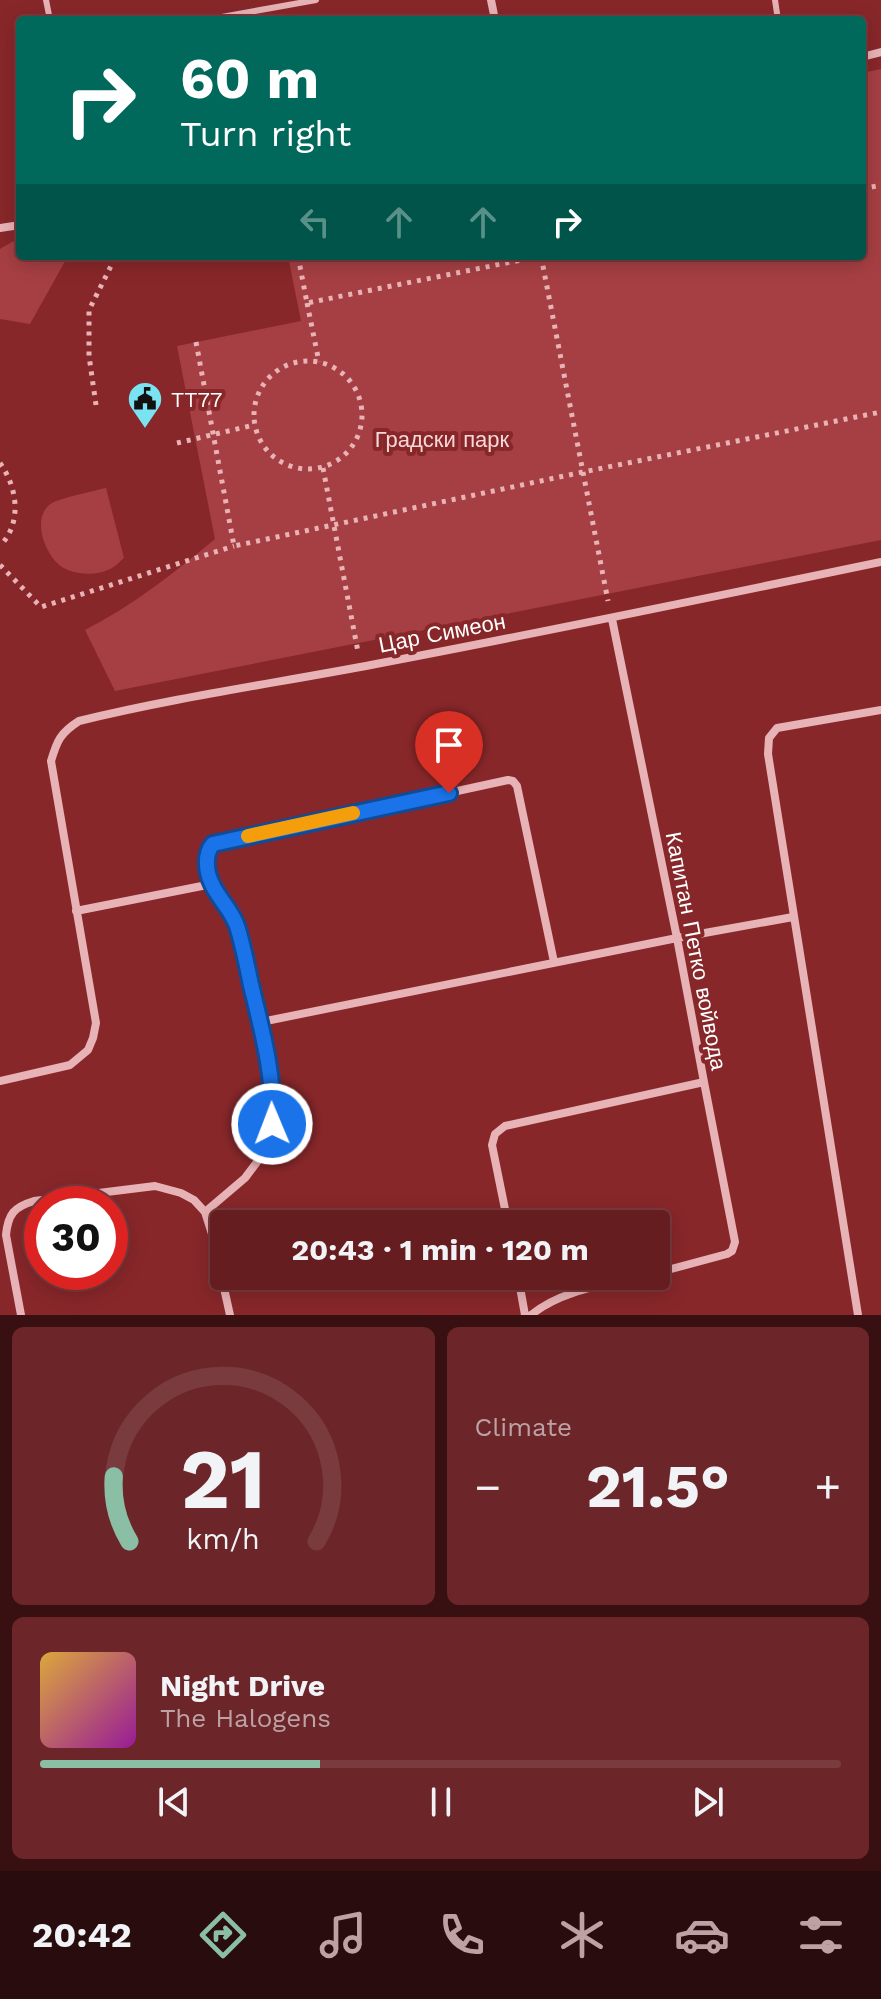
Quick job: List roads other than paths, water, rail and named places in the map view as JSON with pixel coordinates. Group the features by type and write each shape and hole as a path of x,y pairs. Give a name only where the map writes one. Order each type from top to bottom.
{"street":[{"name":"Цар Симеон","path":"0,1081 70,1065 88,1050 93,1038 96,1023 51,761 56,742 79,721 238,687 612,619 881,562"},
{"name":"Капитан Петко войвода","path":"505,1210 492,1145 495,1134 505,1126 704,1082 612,619"},
{"path":"858,1315 768,754 769,738 777,728 881,710"},
{"path":"205,1212 245,1178 266,1150 274,1097 261,1022 236,924 212,884 206,857 207,850 213,844 513,781 517,786 554,962"},
{"path":"76,911 212,884"},
{"path":"261,1022 793,917"},
{"path":"670,1269 727,1254 732,1251 735,1242 704,1082"},
{"path":"21,1315 6,1235 7,1223 21,1205 155,1186 181,1193 194,1200 205,1212 230,1315"},
{"path":"522,1290 528,1315 559,1297 587,1290"}],"lane":[{"path":"227,16 316,0"}],"place":[{"name":"TT77","path":"145,430"}],"park label":[{"name":"Градски парк","path":"442,439"}]}
